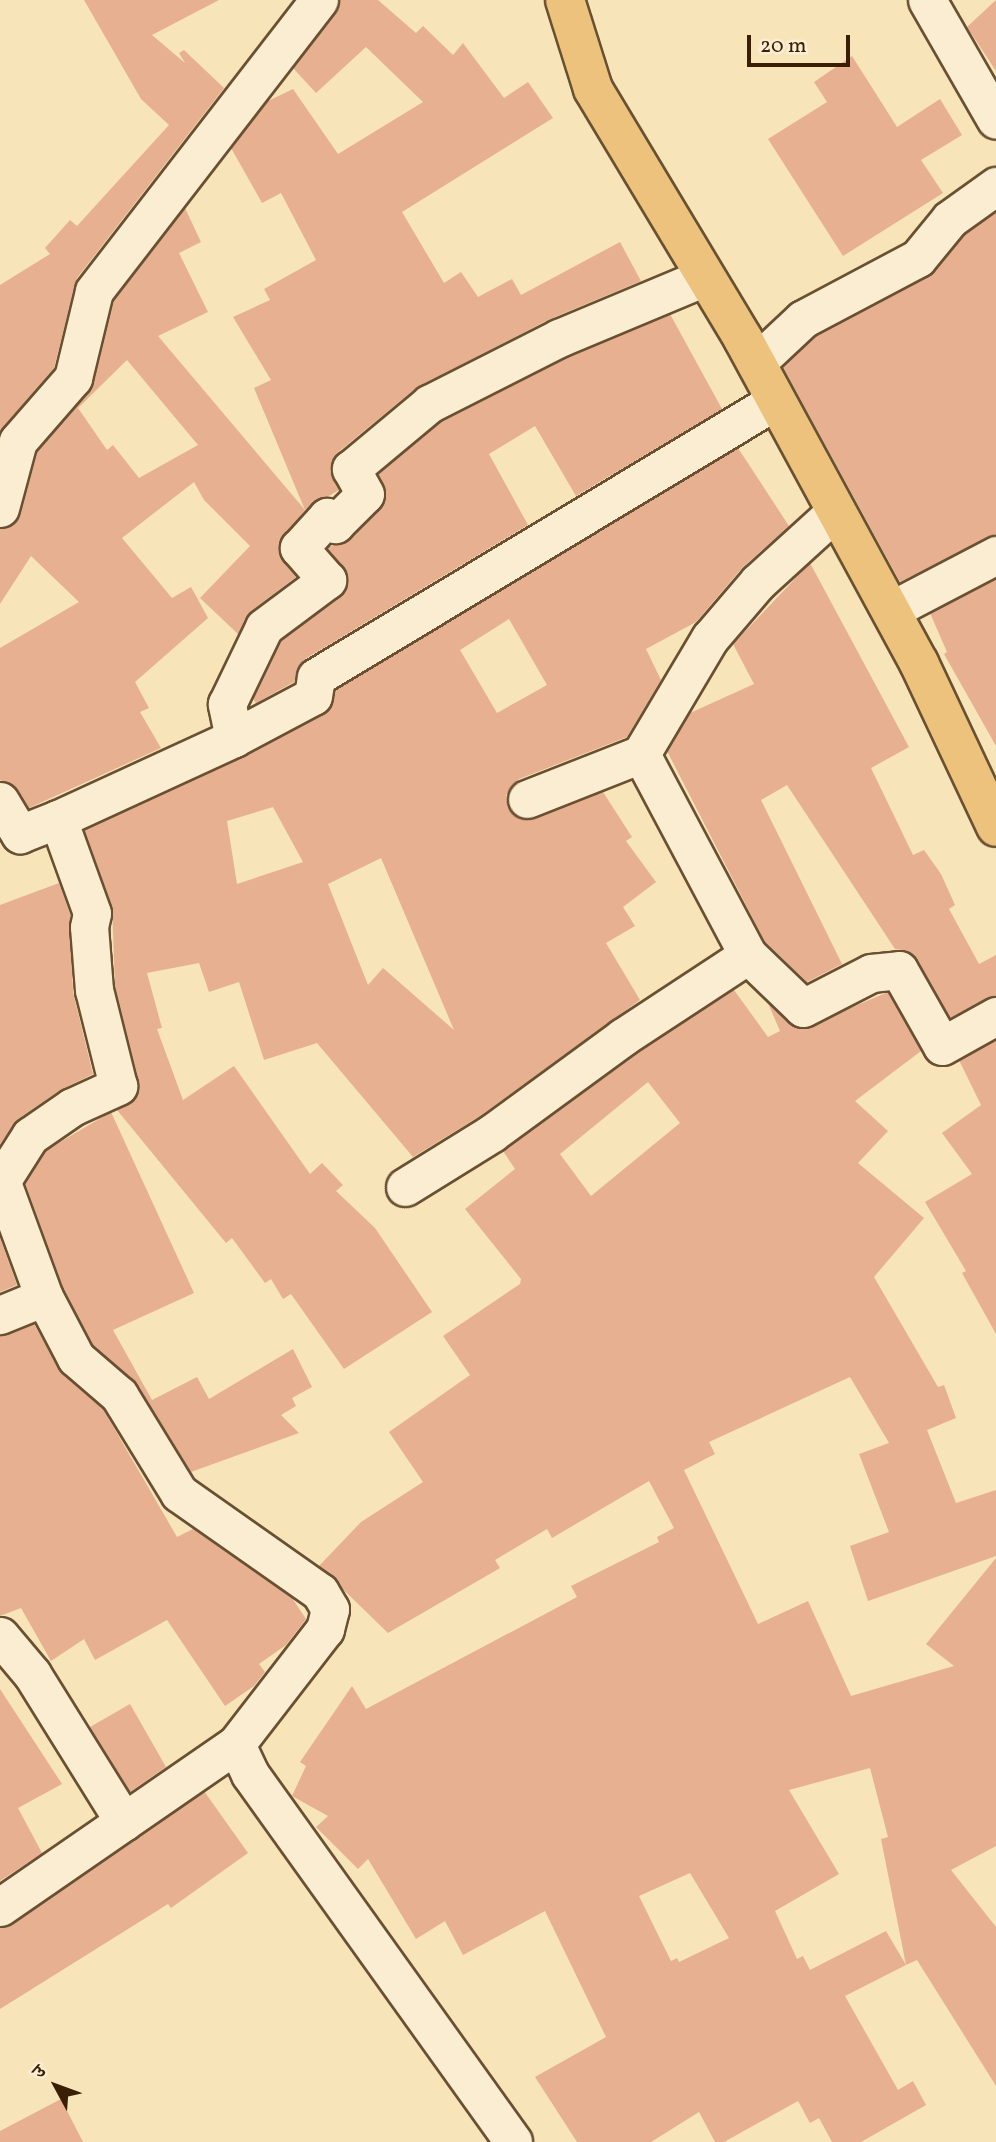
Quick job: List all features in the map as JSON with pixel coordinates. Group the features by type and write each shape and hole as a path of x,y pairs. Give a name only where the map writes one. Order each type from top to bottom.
{"main road":[{"path":"565,0 593,89 756,363 891,610 996,827"}],"street":[{"path":"0,508 18,441 73,379 94,291 319,0"},
{"path":"927,0 996,120"},
{"path":"756,363 803,320 918,258 950,219 996,186"},
{"path":"234,738 227,704 264,627 327,580 299,548 327,517 335,524 365,495 351,469 429,404 559,338 705,277"},
{"path":"0,801 20,834 234,738 313,696 317,677 775,401"},
{"path":"527,799 641,754 710,638 758,582 836,511"},
{"path":"891,610 996,555"},
{"path":"641,754 748,955 803,1008 871,973 899,970 942,1046 996,1016"},
{"path":"0,1907 236,1744 325,1629 330,1609 320,1592 179,1493 119,1395 76,1358 44,1297 1,1178 30,1136 72,1107 118,1086 94,990 89,927 92,912 58,819"},
{"path":"405,1187 492,1133 623,1037 748,955"},
{"path":"0,1315 44,1297"},
{"path":"0,1636 32,1674 124,1822"},
{"path":"236,1744 250,1774 513,2142"}],"building":[{"path":"84,0 219,0 152,35 185,63 179,53 184,50 224,88 77,278 54,368 0,431 0,285 50,254 45,248 70,220 77,226 169,125 141,99"},
{"path":"340,0 378,0 416,33 423,26 453,55 463,43 504,98 528,82 553,118 402,212 444,283 461,272 478,297 512,279 521,295 620,242 641,281 550,319 416,388 337,453 330,471 339,490 305,510 254,388 271,380 233,317 270,300 264,289 316,260 281,193 262,203 231,148 268,101 293,89 338,154 423,102 366,47 316,93 293,68 336,13"},
{"path":"996,0 996,71 967,27"},
{"path":"852,56 897,127 940,99 962,135 921,160 943,193 843,256 768,139 827,102 814,82"},
{"path":"185,208 201,242 179,253 208,312 158,336 305,510 279,543 283,561 296,577 251,611 238,634 200,598 250,546 204,500 194,482 122,538 172,598 191,587 208,618 135,682 149,708 140,712 161,748 29,808 18,790 0,780 0,648 79,602 31,556 0,604 0,528 14,523 20,514 37,451 93,384 113,300","holes":["127,360 198,445 139,478 113,445 107,450 78,408"]},
{"path":"996,212 996,534 900,582 783,367 815,336 928,276 964,234"},
{"path":"670,314 722,409 576,496 535,426 489,454 528,525 305,659 294,682 256,703 253,699 281,641 346,588 347,576 327,548 349,539 380,508 386,496 378,474 441,422 568,357"},
{"path":"738,448 789,526 742,568 696,622 646,649 661,680 627,737 519,779 506,795 508,807 525,820 603,792 632,837 626,841 656,882 623,907 635,926 606,943 640,1000 480,1116 413,1157 317,1043 264,1060 239,982 209,992 199,963 147,973 162,1028 157,1029 183,1100 234,1066 310,1174 322,1163 343,1185 336,1191 375,1228 432,1312 344,1369 291,1294 283,1299 271,1279 265,1283 232,1238 226,1243 117,1110 135,1099 138,1082 115,987 112,906 84,830 323,715 330,708 335,690","holes":["509,619 547,685 497,713 460,650","273,807 303,862 237,884 227,821","381,858 454,1030 383,968 368,985 328,884"]},
{"path":"810,563 909,747 871,768 913,855 924,850 941,874 955,905 949,909 979,964 996,955 996,995 950,1018 917,960 908,951 895,949 787,785 761,800 842,964 807,982 765,942 667,751 690,713 754,684 733,644"},
{"path":"996,579 996,746 944,654 947,652 930,613"},
{"path":"59,883 70,914 73,992 93,1074 60,1090 18,1119 0,1144 0,905"},
{"path":"734,990 768,1037 780,1031 768,1003 801,1029 888,992 921,1051 855,1101 888,1131 858,1163 924,1218 874,1277 938,1387 944,1385 956,1418 927,1430 956,1503 996,1490 996,1556 868,1601 850,1546 889,1532 859,1454 889,1443 850,1377 709,1442 715,1454 684,1470 758,1624 808,1601 851,1696 954,1666 926,1644 996,1558 996,1846 951,1870 996,1927 996,2086 917,1960 845,1996 898,2090 913,2081 926,2105 861,2142 832,2142 819,2118 810,2123 798,2101 724,2142 715,2142 699,2112 651,2142 577,2142 535,2077 606,2037 545,1911 463,1955 445,1921 416,1939 368,1859 358,1869 316,1827 328,1816 292,1796 306,1766 300,1762 352,1686 366,1709 577,1597 571,1586 659,1542 657,1537 674,1528 649,1481 552,1538 547,1529 495,1560 500,1568 388,1633 319,1566 361,1522 423,1482 389,1432 470,1375 443,1336 520,1284 521,1279 465,1209 515,1169 503,1151 635,1054","holes":["648,1082 680,1123 591,1196 560,1154","870,1768 888,1837 881,1839 906,1965 886,1931 810,1970 803,1956 797,1959 775,1911 839,1874 789,1790","690,1873 729,1938 679,1962 677,1958 671,1961 639,1896"]},
{"path":"996,1040 996,1334 962,1273 966,1271 925,1202 972,1174 942,1133 981,1105 959,1060"},
{"path":"111,1112 194,1293 113,1330 152,1400 197,1377 209,1399 293,1349 312,1387 292,1398 296,1406 281,1415 299,1433 191,1472 137,1384 93,1345 63,1288 25,1183 45,1151"},
{"path":"0,1238 17,1285 0,1292"},
{"path":"34,1324 62,1374 103,1409 177,1537 193,1529 292,1598 306,1619 286,1645 259,1664 265,1672 254,1686 225,1706 167,1620 95,1660 84,1639 51,1661 21,1608 0,1616 0,1336"},
{"path":"0,1689 62,1784 18,1808 42,1853 0,1881"},
{"path":"130,1704 166,1767 130,1792 90,1727"},
{"path":"204,1791 248,1853 171,1908 168,1904 0,2009 0,1928 12,1924"},
{"path":"61,2099 83,2142 0,2142 0,2131"}]}
